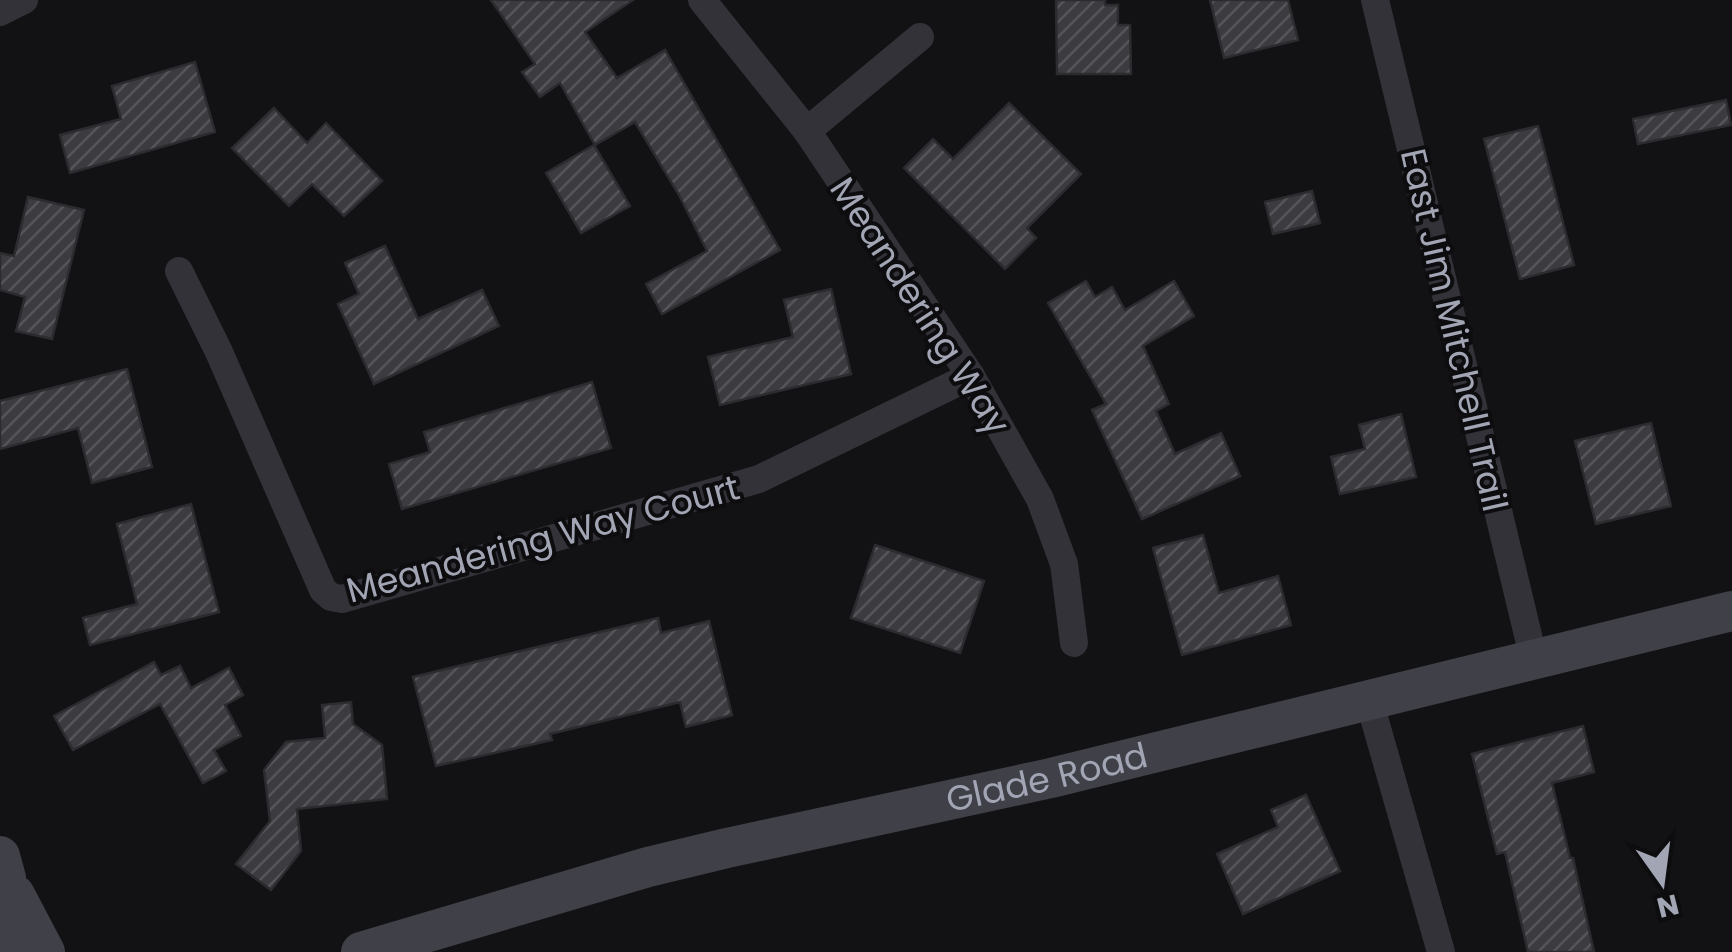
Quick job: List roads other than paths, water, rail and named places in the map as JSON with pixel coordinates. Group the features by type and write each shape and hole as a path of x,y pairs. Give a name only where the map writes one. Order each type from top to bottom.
{"main road":[{"name":"Glade Road","path":"361,952 664,863 1051,778 1732,611"},
{"path":"3,867 12,952"},
{"path":"3,867 45,952"}],"street":[{"path":"0,12 24,0"},
{"name":"Meandering Way","path":"702,0 807,131 971,376 1040,499 1064,564 1074,644"},
{"name":"East Jim Mitchell Trail","path":"1376,0 1534,660"},
{"path":"807,131 920,37"},
{"name":"Meandering Way Court","path":"179,272 323,590 331,597 342,598 760,478 971,376"},
{"path":"1369,700 1441,952"}]}
